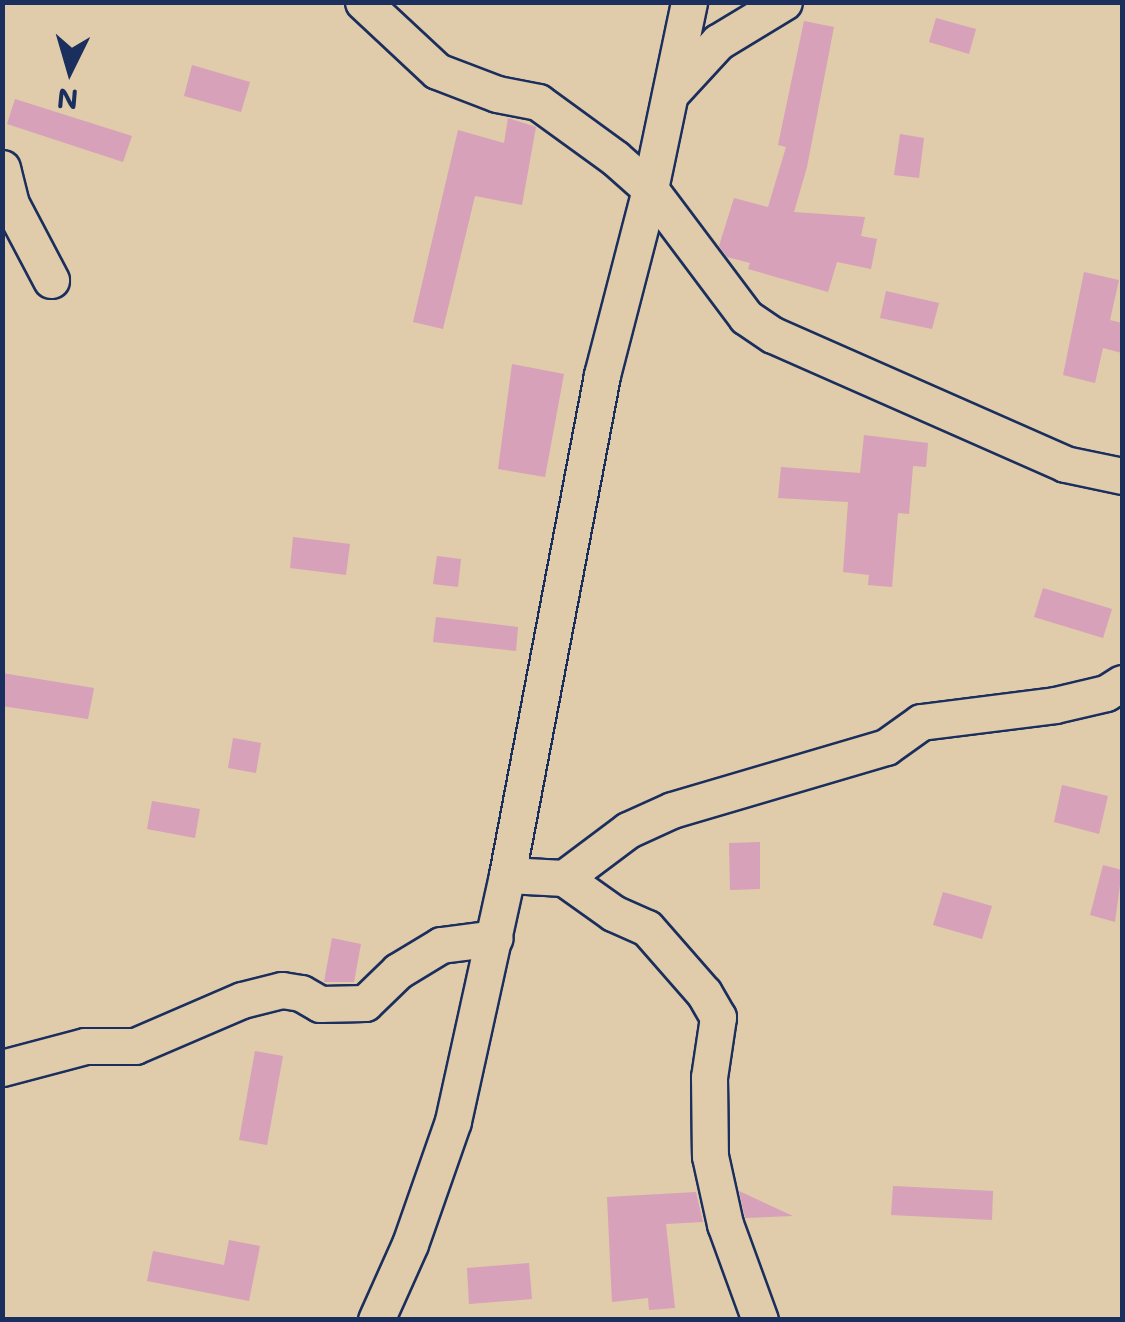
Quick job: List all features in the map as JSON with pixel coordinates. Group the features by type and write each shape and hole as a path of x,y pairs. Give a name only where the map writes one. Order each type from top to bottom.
{"street":[{"path":"363,2 437,71 497,94 538,102 650,189 746,316 773,335 1066,464 1122,476"},
{"path":"376,1320 410,1244 452,1122 508,875 602,375 650,189 690,2"},
{"path":"669,98 693,65 718,42 784,2"},
{"path":"2,168 14,231 51,280"},
{"path":"564,878 628,830 672,810 886,747 921,722 1055,706 1106,693 1122,683"},
{"path":"508,875 564,878 612,913 646,928 704,994 718,1018 709,1077 710,1156 725,1224 760,1320"},
{"path":"2,1068 85,1046 135,1046 242,1000 282,990 301,993 320,1004 365,1003 398,971 440,945 495,938"}],"building":[{"path":"936,18 976,29 969,54 929,42"},
{"path":"804,21 834,27 807,167 794,212 865,217 861,236 877,239 871,269 837,262 828,292 748,269 750,263 727,257 719,246 734,198 768,207 786,147 778,145"},
{"path":"192,65 250,82 241,112 184,96"},
{"path":"15,99 132,136 123,162 7,124"},
{"path":"508,118 536,127 522,205 475,196 443,329 413,322 458,130 504,143"},
{"path":"900,134 924,138 919,178 894,175"},
{"path":"1084,272 1119,280 1110,320 1122,323 1122,353 1103,348 1095,383 1063,375"},
{"path":"886,291 939,303 932,329 880,318"},
{"path":"512,364 564,374 545,477 498,469"},
{"path":"864,435 928,443 926,467 913,466 909,514 898,513 892,587 868,585 869,575 843,572 848,502 778,498 781,467 860,473"},
{"path":"293,537 350,544 346,575 290,568"},
{"path":"437,556 461,559 458,587 433,584"},
{"path":"1043,588 1112,609 1103,638 1034,617"},
{"path":"436,617 518,627 516,651 433,642"},
{"path":"2,673 94,688 88,719 2,706"},
{"path":"233,738 261,743 256,773 228,768"},
{"path":"1062,785 1108,796 1099,834 1054,822"},
{"path":"152,801 200,809 195,838 147,829"},
{"path":"760,842 760,889 730,890 729,843"},
{"path":"1103,865 1122,870 1115,922 1090,915"},
{"path":"943,892 992,906 982,939 933,925"},
{"path":"332,938 361,944 354,982 324,982"},
{"path":"255,1051 283,1056 267,1145 239,1140"},
{"path":"893,1186 993,1191 992,1220 891,1215"},
{"path":"739,1191 793,1216 745,1218"},
{"path":"696,1192 703,1222 666,1224 675,1308 649,1310 648,1298 612,1302 607,1197"},
{"path":"229,1240 260,1246 249,1301 147,1281 153,1251 224,1265"},
{"path":"529,1263 532,1299 469,1304 467,1268"}]}
